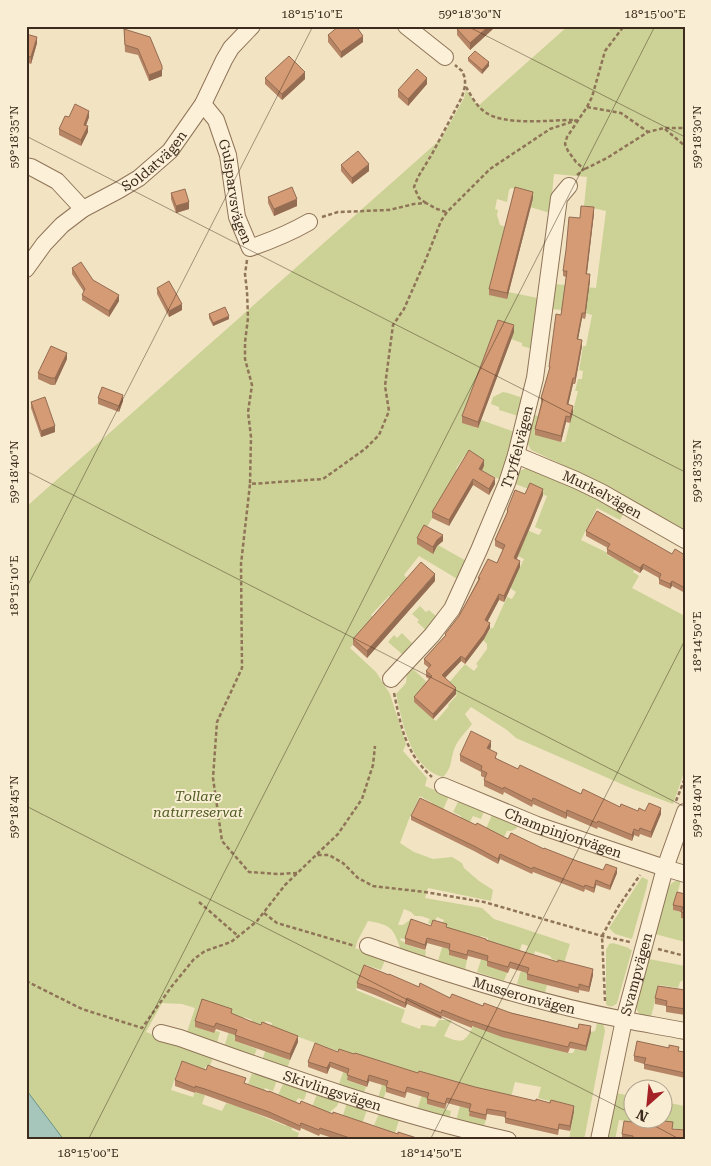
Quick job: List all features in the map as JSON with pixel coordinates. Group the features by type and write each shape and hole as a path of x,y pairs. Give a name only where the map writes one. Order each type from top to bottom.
{"street":[{"name":"Soldatvägen","path":"26,269 44,244 62,225 82,209 139,178 170,151 203,104 231,48 252,26"},
{"path":"406,26 445,57"},
{"name":"Gulsparvsvägen","path":"203,104 216,120 228,155 237,216 250,248 269,242 309,222"},
{"path":"26,166 57,181 82,209"},
{"name":"Tryffelvägen","path":"391,679 432,636 452,610 507,483 535,378 559,198 568,186"},
{"name":"Murkelvägen","path":"516,455 601,492 685,540"},
{"name":"Champinjonvägen","path":"443,786 537,825 685,874"},
{"name":"Svampvägen","path":"599,1140 657,866 680,808"},
{"name":"Musseronvägen","path":"368,946 489,986 556,1004 624,1020 685,1031"},
{"name":"Skivlingsvägen","path":"161,1033 346,1096 417,1117 508,1140"}],"path":[{"path":"584,169 568,151 565,144 567,136 592,97 605,51 624,26"},
{"path":"445,57 462,71 465,78 465,86 462,97 414,187 419,198 437,209 447,212"},
{"path":"465,86 483,111 494,118 513,121 577,120"},
{"path":"587,107 621,113 648,132"},
{"path":"250,484 323,479 365,448 379,435 389,411 385,386 393,325 404,309 441,221 447,212 490,169 550,129 577,120"},
{"path":"664,128 685,146"},
{"path":"568,186 584,169 607,158 648,132 664,128 685,128"},
{"path":"309,222 338,212 389,210 426,203"},
{"path":"250,248 245,274 248,318 245,359 252,385 248,412 251,436 250,484 241,564 242,668 217,722 213,778 222,841 248,872 298,873"},
{"path":"391,679 400,722 412,753 423,768 443,786"},
{"path":"26,982 82,1009 142,1028 194,959 205,951 230,942 251,926 285,886 338,834 362,798 373,765 375,746"},
{"path":"680,808 685,778"},
{"path":"316,855 329,854 358,878 373,886 484,902 602,936 634,942"},
{"path":"605,1015 602,936 626,896 657,866"},
{"path":"199,902 238,936"},
{"path":"264,912 277,923 362,948 368,946"},
{"path":"652,947 685,956"}],"green space":[{"name":"Tollare naturreservat","path":"568,26 685,26 685,531 601,483 531,450 527,442 534,415 540,416 561,442 565,442 578,391 575,391 578,379 582,379 583,371 579,370 583,346 586,346 592,315 585,313 588,292 562,310 551,309 554,284 596,288 606,211 584,206 587,177 554,174 550,213 530,207 533,196 511,188 507,202 497,199 495,209 498,210 497,215 500,225 506,227 508,292 538,298 532,349 522,346 522,343 511,339 513,332 462,422 477,428 481,420 515,432 501,480 482,471 484,466 465,455 456,469 460,471 417,544 438,545 468,562 459,580 419,556 404,575 410,581 393,599 389,596 371,615 375,619 350,648 376,672 390,694 406,744 403,751 427,778 425,786 449,796 442,812 431,806 432,803 420,796 400,843 414,852 433,859 452,857 462,863 464,868 479,881 493,890 491,901 428,888 425,898 482,908 494,919 570,944 564,963 535,951 531,965 523,962 528,946 522,944 504,981 477,972 488,938 481,936 479,942 449,955 467,960 465,970 438,961 448,927 442,924 444,920 437,917 433,925 428,923 430,919 415,916 404,909 398,925 403,925 412,920 406,940 401,938 400,940 405,944 426,951 425,958 401,950 391,929 382,924 368,921 355,948 385,960 381,970 366,965 356,990 405,1010 401,1022 420,1029 421,1025 435,1027 439,1020 452,1020 444,1036 459,1041 465,1039 473,1026 505,1037 573,1053 575,1049 586,1051 591,1032 595,1031 598,1019 603,1021 605,1031 584,1140 569,1140 574,1107 549,1105 549,1101 538,1098 541,1087 515,1082 510,1101 470,1116 486,1120 483,1128 456,1121 464,1090 427,1104 451,1111 449,1119 417,1110 429,1074 413,1075 411,1071 396,1066 383,1100 378,1098 386,1065 347,1080 366,1087 363,1095 338,1087 349,1055 279,1030 290,1060 287,1069 262,1060 272,1023 266,1021 264,1027 250,1027 252,1020 244,1017 235,1041 257,1049 253,1058 224,1047 234,1016 195,1027 214,1033 215,1031 220,1032 216,1046 186,1035 195,1008 182,1004 162,1003 146,1032 213,1058 209,1068 206,1066 203,1072 180,1064 171,1090 193,1097 195,1092 205,1095 202,1104 222,1111 226,1103 286,1126 287,1124 292,1130 299,1133 297,1140 26,1140 26,507 441,139 464,98 466,90 478,106"},
{"path":"503,392 523,398 518,416 499,410 499,407 491,404 493,397"},
{"path":"528,468 625,510 620,520 597,508 581,540 620,561 639,561 633,572 639,576 632,588 685,616 685,770 673,804 633,789 516,738 471,707 465,714 472,724 453,751 450,766 443,777 432,773 423,765 410,743 401,717 396,694 406,683 407,674 412,668 430,685 414,702 436,721 457,695 447,685 465,664 474,671 478,666 476,664 487,649 487,644 483,640 491,628 493,628 507,597 512,599 516,592 510,588 524,559 518,556 527,530 539,535 542,530 535,527 547,496 513,483 518,473"},
{"path":"420,606 426,612 429,610 438,618 427,631 417,622 419,620 412,614"},
{"path":"402,633 414,645 403,655 388,642 394,635 397,638"},
{"path":"459,800 484,811 481,819 473,816 469,824 460,820 461,816 453,812"},
{"path":"492,815 518,826 514,830 507,831 503,839 485,831"},
{"path":"642,877 648,880 632,939 615,934 609,928"},
{"path":"677,880 681,880 673,910 683,913 681,918 685,919 685,942 655,934 668,887"},
{"path":"613,943 632,950 617,1003 614,1006 608,1006 606,1004 606,950 609,944"},
{"path":"649,959 685,966 685,979 680,982 678,988 659,985 651,1017 640,1014 636,1007"},
{"path":"522,971 529,973 527,980 547,985 545,993 517,984"},
{"path":"253,1071 277,1080 273,1091 265,1088 263,1094 255,1091 256,1087 248,1084"},
{"path":"284,1082 307,1091 304,1100 298,1098 295,1104 278,1095"},
{"path":"615,1093 624,1094 624,1121 619,1120 615,1140 607,1140"},
{"path":"317,1094 339,1102 329,1113 312,1107"},
{"path":"347,1103 367,1110 361,1127 343,1115"},
{"path":"674,1104 685,1106 685,1130 672,1128 674,1128"},
{"path":"379,1114 399,1120 395,1133 374,1125"}],"water":[{"path":"27,1091 64,1140 26,1140"}],"building":[{"path":"339,26 356,26 363,36 341,52 328,35"},
{"path":"460,26 489,26 470,43 457,29"},
{"path":"124,29 150,37 162,70 149,75 138,49 125,45"},
{"path":"26,34 37,37 31,57 26,56"},
{"path":"475,51 489,62 482,70 468,58"},
{"path":"289,56 305,72 282,94 265,78"},
{"path":"417,69 427,78 408,99 398,90"},
{"path":"75,104 89,111 84,125 88,126 81,140 59,129 65,116 69,117"},
{"path":"358,151 369,164 352,178 341,165"},
{"path":"292,187 297,199 274,209 268,197"},
{"path":"515,187 533,192 507,293 489,289"},
{"path":"185,189 189,202 176,206 171,193"},
{"path":"581,206 594,207 586,274 590,274 585,313 582,313 577,339 582,340 575,378 573,378 567,404 573,406 570,417 566,416 561,436 535,429 550,367 556,314 561,315 567,271 563,271 569,217 580,218"},
{"path":"81,262 93,280 119,295 109,311 82,295 85,289 72,268"},
{"path":"169,281 182,304 169,311 157,288"},
{"path":"225,307 229,316 213,323 209,314"},
{"path":"498,320 514,325 478,422 462,416"},
{"path":"51,346 67,353 55,378 38,373"},
{"path":"102,387 123,395 119,406 98,398"},
{"path":"45,397 55,426 41,431 31,402"},
{"path":"469,450 484,460 479,469 495,478 489,489 473,479 449,520 432,512"},
{"path":"530,483 543,489 514,558 520,561 504,596 499,594 485,620 490,623 484,634 465,659 461,656 442,675 456,688 433,714 414,697 432,676 426,671 431,665 424,659 446,635 459,616 488,559 497,563 505,545 495,540 515,490 525,494"},
{"path":"597,511 672,554 675,549 685,555 683,560 685,561 685,588 672,581 670,584 659,579 661,574 643,564 640,568 607,549 610,544 586,531"},
{"path":"424,525 443,535 433,547 417,538"},
{"path":"421,562 435,574 367,651 353,639"},
{"path":"471,731 491,741 487,748 497,753 495,758 518,769 520,765 581,794 583,789 620,807 621,804 638,811 639,808 645,811 649,803 661,808 651,832 640,828 639,831 634,829 632,835 567,810 566,813 533,798 532,801 504,787 503,789 484,780 487,773 481,770 482,766 460,755"},
{"path":"420,798 508,839 511,833 544,849 603,870 606,864 617,868 610,886 596,880 594,888 585,885 584,887 533,867 532,869 500,854 498,859 411,816"},
{"path":"677,892 685,894 685,913 681,912 683,907 673,905"},
{"path":"411,919 431,926 433,920 447,924 446,927 524,952 558,962 558,960 593,969 589,987 579,984 579,988 527,974 529,968 510,962 508,967 487,961 488,956 468,950 467,955 449,950 450,944 427,938 425,945 405,938"},
{"path":"364,965 419,987 420,983 450,998 452,994 483,1006 484,1003 511,1013 578,1029 579,1024 591,1026 586,1046 570,1042 568,1047 502,1031 442,1010 441,1013 407,998 405,1003 357,983"},
{"path":"658,986 685,990 685,1009 666,1006 667,1001 655,998"},
{"path":"202,999 232,1009 231,1013 250,1021 261,1025 262,1022 298,1036 290,1054 235,1035 237,1030 216,1023 214,1027 195,1021"},
{"path":"637,1041 669,1048 669,1045 679,1047 678,1051 685,1052 685,1073 644,1064 646,1058 634,1056"},
{"path":"315,1043 338,1052 339,1049 355,1053 418,1073 419,1071 475,1087 536,1101 536,1099 550,1103 551,1100 574,1106 570,1126 559,1124 558,1130 505,1118 506,1112 487,1109 486,1115 469,1111 471,1104 447,1098 445,1104 427,1099 429,1093 407,1087 405,1093 386,1087 388,1081 369,1075 367,1082 347,1075 349,1069 330,1062 327,1068 308,1062"},
{"path":"182,1061 206,1070 208,1065 246,1078 244,1083 300,1104 301,1101 333,1114 333,1112 398,1134 398,1132 423,1140 356,1140 301,1123 300,1126 269,1112 175,1080"},
{"path":"624,1121 624,1128 672,1128 685,1130 685,1140 632,1140 633,1136 622,1134"}]}
